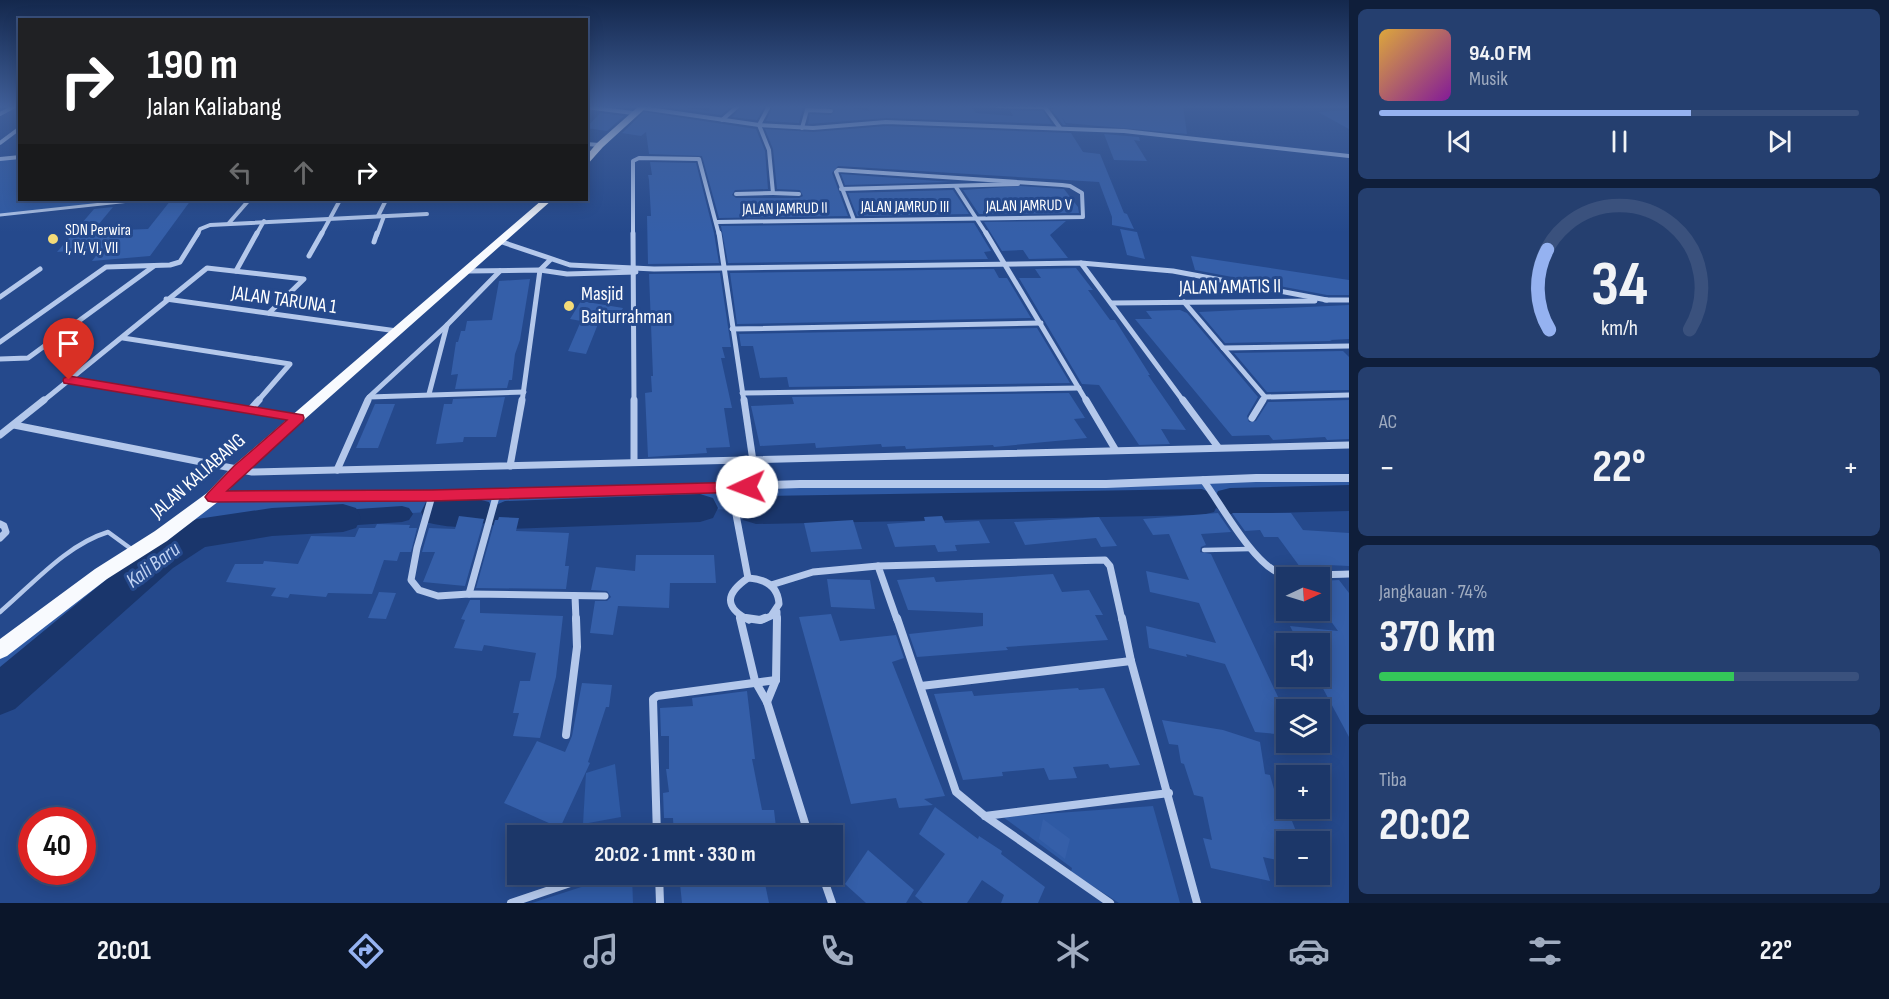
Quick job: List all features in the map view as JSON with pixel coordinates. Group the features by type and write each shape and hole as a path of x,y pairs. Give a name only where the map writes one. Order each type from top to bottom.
{"main road":[{"name":"JALAN KALIABANG","path":"0,650 101,574 213,497 238,470 469,271 499,241 546,201"}],"street":[{"path":"768,148 773,193"},
{"path":"1281,148 1349,156"},
{"path":"0,159 18,157"},
{"path":"634,462 634,159 699,159 711,212 717,222 753,461"},
{"name":"JALAN JAMRUD III","path":"976,218 854,220 836,172 841,170 1020,183"},
{"path":"841,189 956,187 1020,183"},
{"name":"JALAN JAMRUD V","path":"976,218 1083,217 1082,193 1079,189 1062,184 1020,183"},
{"path":"956,187 1006,264 1115,449"},
{"path":"736,194 799,194"},
{"path":"229,224 248,201"},
{"path":"309,256 340,201"},
{"path":"374,242 386,201"},
{"path":"0,342 106,267 155,266 180,262 204,226 427,214"},
{"name":"JALAN JAMRUD II","path":"717,222 854,220"},
{"path":"236,271 264,221"},
{"path":"499,241 570,265 634,270"},
{"path":"510,466 524,392 540,270 550,260"},
{"path":"469,271 540,270 567,274 654,269 1006,264 1113,265 1327,300"},
{"path":"1081,264 1218,447"},
{"path":"0,358 28,358 155,266"},
{"path":"0,435 207,268 304,279 269,313"},
{"path":"0,297 40,269"},
{"path":"337,470 369,397 447,325 500,271"},
{"name":"JALAN TARUNA 1","path":"166,299 397,331"},
{"name":"JALAN AMATIS II","path":"1111,303 1349,300"},
{"path":"1184,302 1265,397"},
{"path":"732,329 1041,323"},
{"path":"429,394 447,325"},
{"path":"123,338 290,364 250,410"},
{"path":"1223,348 1349,346"},
{"path":"69,380 298,418"},
{"path":"742,393 1079,388"},
{"path":"369,397 524,392"},
{"path":"1265,397 1349,395"},
{"path":"1252,418 1265,397"},
{"path":"14,425 238,470 753,461 1115,449 1349,445"},
{"path":"213,497 431,500 496,495 733,493 800,484 1206,483 1349,478"},
{"path":"1206,483 1253,549 1272,570 1281,574 1349,574"},
{"path":"733,493 748,578"},
{"path":"469,594 496,495"},
{"path":"431,500 417,548 411,580 419,590 438,596 469,594 605,596"},
{"path":"0,524 4,526 6,532 0,538"},
{"path":"771,585 813,572 878,566 1105,560 1110,566 1131,661 1169,793 1197,903"},
{"path":"878,566 956,792 985,816 1110,903"},
{"path":"768,702 777,680 779,598 765,580 748,578 735,585 729,597 734,611 740,616 756,621 771,616 777,611"},
{"path":"566,735 577,647 574,596"},
{"path":"740,616 755,681 768,702 806,825"},
{"path":"921,686 1131,661"},
{"path":"657,825 652,699 657,696 755,681 777,680"},
{"path":"985,816 1169,793"},
{"path":"511,903 564,885"},
{"path":"659,885 660,903"},
{"path":"826,885 832,903"}],"lane":[{"path":"0,215 130,201"},
{"path":"0,612 78,546 98,533 108,532 136,552"},
{"path":"1204,550 1253,549"}],"shaded area":[{"path":"18,157 18,201 130,201 0,216 0,159"},
{"path":"1349,478 1349,498 756,510 697,509 505,515 476,512 428,512 272,522 197,534 160,557 0,693 0,650 213,497"},
{"path":"615,764 621,817 583,824 586,773"},
{"path":"1153,806 1180,903 1119,903 1071,872 1072,868 1003,817"},
{"path":"587,885 632,885 633,903 532,903"}],"building":[{"path":"648,148 764,148 768,189 735,190 732,195 736,198 799,198 803,196 800,190 777,189 773,148 1081,148 1083,152 1100,154 1124,213 1127,214 1134,229 1112,225 1112,217 1099,182 838,166 832,173 848,216 719,218 702,156 649,154"},
{"path":"1109,148 1139,148 1147,161 1114,160"},
{"path":"650,162 696,163 714,233 719,263 648,264 647,216 651,216 648,175 652,175"},
{"path":"841,174 952,182 845,185"},
{"path":"1021,186 1064,189 1078,207 1079,213 979,214 963,190"},
{"path":"953,190 969,214 857,216 848,193"},
{"path":"170,201 190,201 150,256 92,261 102,248 57,252 94,209 113,207 93,231 148,229"},
{"path":"1066,221 1050,235 1068,258 1029,259 1023,250 1002,251 984,222"},
{"path":"974,223 991,251 984,252 988,259 728,263 721,226"},
{"path":"1120,229 1137,232 1145,259 1127,255"},
{"path":"1191,256 1349,280 1349,295 1327,295 1195,270"},
{"path":"1076,268 1093,290 1088,290 1110,320 1115,320 1150,375 1148,375 1186,430 1161,429 1170,444 1139,445 1099,385 1082,384 1019,278 1041,278 1035,269"},
{"path":"994,269 999,278 1007,278 1031,318 737,324 730,273"},
{"path":"720,273 731,347 722,347 725,358 721,358 732,408 724,408 730,447 706,448 707,453 648,457 645,393 652,392 651,376 653,376 649,274"},
{"path":"530,279 512,380 509,380 507,388 455,389 458,374 451,375 456,342 458,342 461,331 465,331 467,321 492,320 499,281"},
{"path":"581,301 623,308 613,326 598,324 586,354 568,351 581,321 570,319"},
{"path":"1349,305 1349,339 1330,340 1332,341 1225,343 1199,312"},
{"path":"1180,310 1187,313 1258,397 1247,416 1249,422 1256,421 1268,402 1349,400 1349,439 1327,440 1325,437 1273,440 1269,435 1232,436 1135,319 1152,319 1146,311"},
{"path":"1037,328 1070,383 789,387 787,377 760,378 753,346 741,346 739,334"},
{"path":"1343,351 1349,357 1349,390 1267,392 1234,353"},
{"path":"1069,393 1085,418 1074,419 1087,438 994,447 993,445 906,449 905,446 882,447 881,444 816,448 815,443 760,446 751,406 794,404 792,397"},
{"path":"505,397 496,437 464,437 463,442 436,444 444,404 452,404 453,399"},
{"path":"375,404 395,404 378,448 356,448"},
{"path":"1218,513 1231,532 1201,534 1206,545 1201,547 1200,552 1211,554 1279,699 1276,699 1276,734 1255,732 1225,664 1149,648 1146,626 1216,643 1199,603 1150,592 1146,571 1189,580 1169,534 1153,535 1143,519"},
{"path":"1232,513 1291,513 1303,530 1349,533 1349,566 1300,567 1278,537 1264,537 1260,530 1245,531"},
{"path":"459,516 484,519 465,586 423,582 435,552 422,552 429,528 455,529"},
{"path":"942,516 945,523 979,521 990,543 955,545 957,551 938,552 935,545 895,547 887,524 925,521 924,517"},
{"path":"499,517 519,518 516,531 569,533 565,566 569,566 566,589 476,588 495,520"},
{"path":"1099,517 1117,546 1101,547 1096,538 1025,545 1014,522"},
{"path":"853,520 862,549 811,552 804,523"},
{"path":"377,524 410,525 409,528 417,528 411,552 400,552 397,561 384,560 372,594 328,593 326,597 290,594 288,598 271,596 276,588 226,582 235,564 263,564 264,561 298,564 311,536 355,537 359,528 375,528"},
{"path":"636,555 714,555 716,583 670,583 669,608 618,606 613,635 590,633 595,601 607,601 611,597 607,591 591,590 596,567 635,571"},
{"path":"1053,574 1062,592 1089,590 1103,615 1095,615 1108,640 1006,647 1008,650 917,657 909,634 983,626 983,613 908,610 897,580 934,577 936,582"},
{"path":"827,579 870,580 875,609 831,607"},
{"path":"1330,580 1339,580 1349,593 1349,737 1322,687 1330,687 1330,633 1294,633 1290,626 1338,631 1330,620"},
{"path":"379,592 396,593 386,619 368,618"},
{"path":"470,600 480,600 480,613 563,616 556,677 540,738 513,736 519,713 513,713 520,681 530,681 536,653 484,645 482,651 454,648 465,620 461,619"},
{"path":"831,614 840,641 896,635 904,658 892,662 945,796 924,799 933,805 899,808 896,798 851,804 799,617"},
{"path":"582,683 612,685 609,707 606,707 588,762 590,763 561,825 553,825 504,803 537,741 565,752 572,736"},
{"path":"1078,688 1079,690 1104,688 1140,765 1110,768 1108,764 1073,767 1077,778 1049,780 1044,768 1002,772 1003,776 963,780 934,694 972,691 974,696"},
{"path":"747,691 755,759 752,759 762,810 774,810 776,825 673,825 673,818 664,818 663,793 669,792 666,769 669,769 669,736 661,736 660,708 693,706 692,698"},
{"path":"1162,720 1223,730 1260,742 1265,774 1270,775 1276,796 1276,819 1291,819 1296,831 1287,829 1287,831 1276,831 1276,860 1263,857 1270,881 1211,868 1203,838 1212,840 1203,797 1194,795 1184,764 1181,763 1178,745 1169,744"},
{"path":"935,807 978,839 979,836 1002,851 1001,854 1045,887 1038,903 1001,903 1004,895 982,880 967,903 923,903 915,896 945,854 919,834"},
{"path":"1043,819 1070,839 1065,859 1039,839"},
{"path":"868,850 914,890 906,903 866,903 845,884"},
{"path":"680,885 765,885 769,903 682,903"}],"waterway":[{"path":"1230,501 1349,498"},
{"path":"756,510 1202,502"},
{"path":"505,515 700,508"},
{"path":"439,512 476,512"},
{"path":"343,518 402,514"},
{"name":"Kali Baru","path":"0,694 160,557 197,534 272,522 343,518"}],"place":[{"name":"SDN Perwira I, IV, VI, VII","path":"53,239"},
{"name":"Masjid Baiturrahman","path":"569,306"}],"route":[{"path":"69,380 298,418 238,470 213,497 393,494 432,496 747,487"}]}
